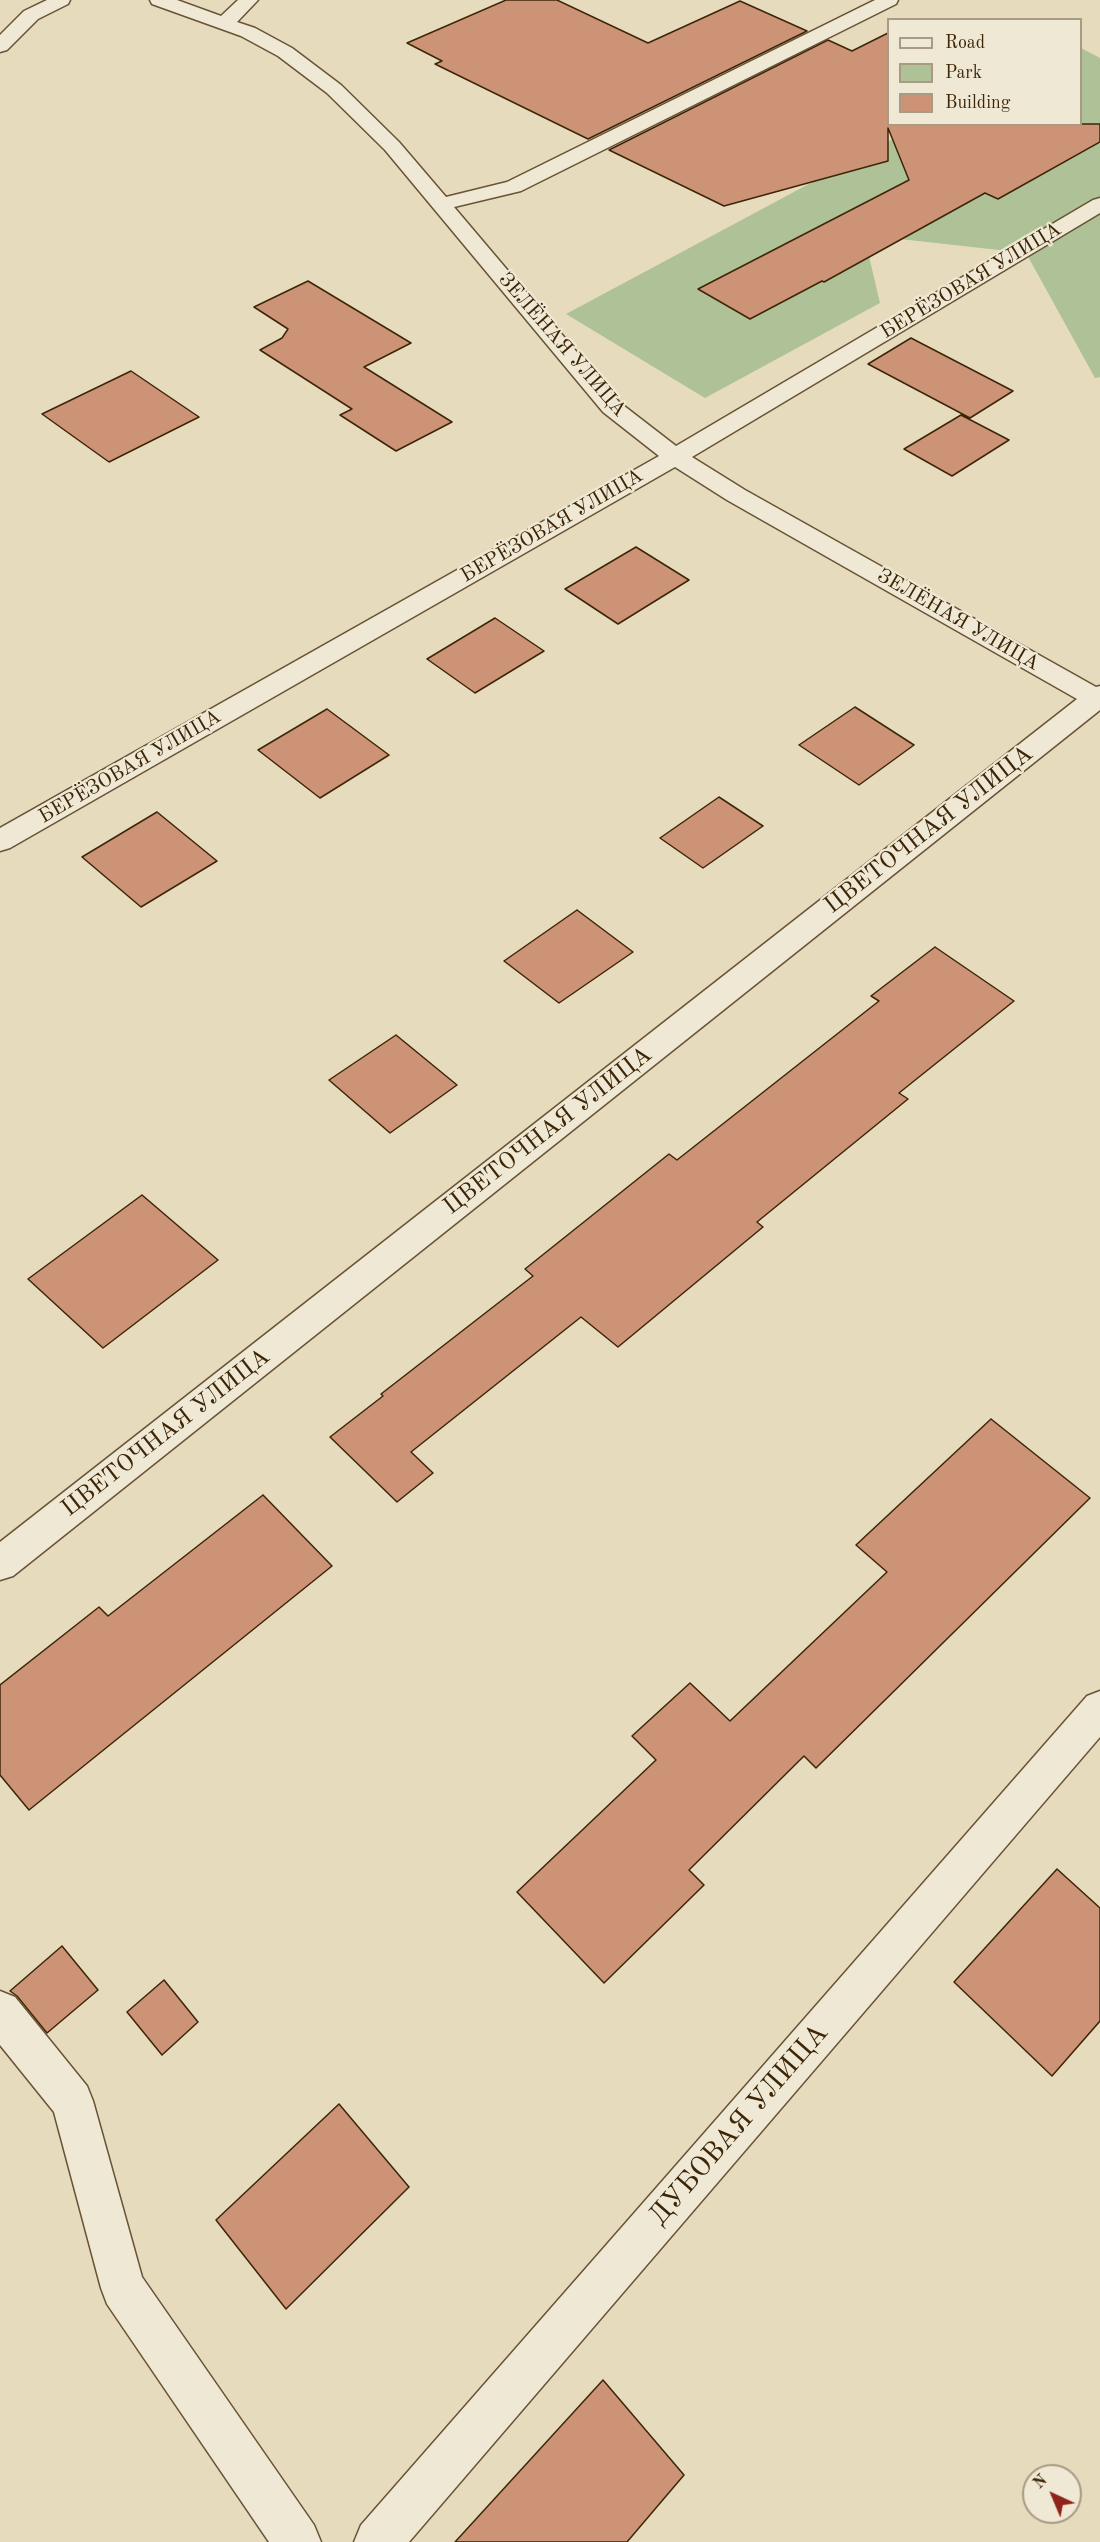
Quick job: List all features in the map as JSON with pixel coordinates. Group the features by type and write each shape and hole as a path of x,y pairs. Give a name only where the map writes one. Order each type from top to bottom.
{"street":[{"path":"0,46 32,15 61,0"},
{"name":"ЗЕЛЁНАЯ УЛИЦА","path":"159,0 248,32 285,52 334,89 392,146 611,407 675,457 736,495 1098,698"},
{"path":"224,23 249,0"},
{"path":"441,204 514,187 888,0"},
{"name":"БЕРЁЗОВАЯ УЛИЦА","path":"0,841 675,457 1100,204"},
{"name":"ЦВЕТОЧНАЯ УЛИЦА","path":"0,1564 1098,698"},
{"name":"ДУБОВАЯ УЛИЦА","path":"378,2542 1100,1709"},
{"path":"0,2012 72,2101 123,2289 297,2542"}],"green space":[{"path":"1082,49 1100,58 1100,377 1095,378 1026,253 864,235 880,303 705,398 566,314 917,126 1082,126"}],"building":[{"path":"506,0 557,0 648,43 740,1 807,31 588,139 435,64 442,61 407,43"},
{"path":"887,34 887,126 1082,126 1082,124 1100,124 1100,142 998,199 985,193 824,282 750,319 698,289 909,180 888,128 888,161 724,206 609,150 828,40 852,51"},
{"path":"308,281 411,343 364,367 452,422 396,451 340,415 352,409 260,350 282,338 288,329 254,307"},
{"path":"911,338 1013,391 970,418 868,364"},
{"path":"131,371 199,417 109,462 42,414"},
{"path":"961,415 1009,440 952,476 904,449"},
{"path":"636,547 689,580 618,624 565,589"},
{"path":"495,618 544,651 475,693 427,659"},
{"path":"855,707 914,745 859,785 799,745"},
{"path":"327,709 389,755 320,798 258,750"},
{"path":"719,797 763,826 703,868 660,838"},
{"path":"157,812 217,861 141,907 82,857"},
{"path":"577,910 633,952 559,1003 504,961"},
{"path":"935,947 1014,1001 899,1093 908,1099 757,1222 763,1227 618,1347 581,1317 411,1452 433,1473 397,1502 330,1437 383,1396 381,1394 533,1276 525,1269 669,1154 677,1160 879,1001 871,996"},
{"path":"396,1035 457,1085 390,1133 329,1080"},
{"path":"142,1195 218,1260 103,1348 28,1279"},
{"path":"991,1419 1090,1498 816,1768 804,1756 689,1870 704,1885 604,1983 517,1892 656,1760 632,1736 690,1683 730,1721 887,1572 856,1545"},
{"path":"263,1495 332,1566 29,1810 0,1775 0,1685 99,1607 108,1616"},
{"path":"1057,1869 1100,1908 1100,2021 1052,2076 954,1982"},
{"path":"62,1946 98,1990 47,2033 17,1996 10,1991"},
{"path":"164,1980 198,2022 162,2055 127,2012"},
{"path":"339,2104 409,2187 286,2309 216,2220"},
{"path":"603,2380 684,2475 627,2542 455,2542"}]}
